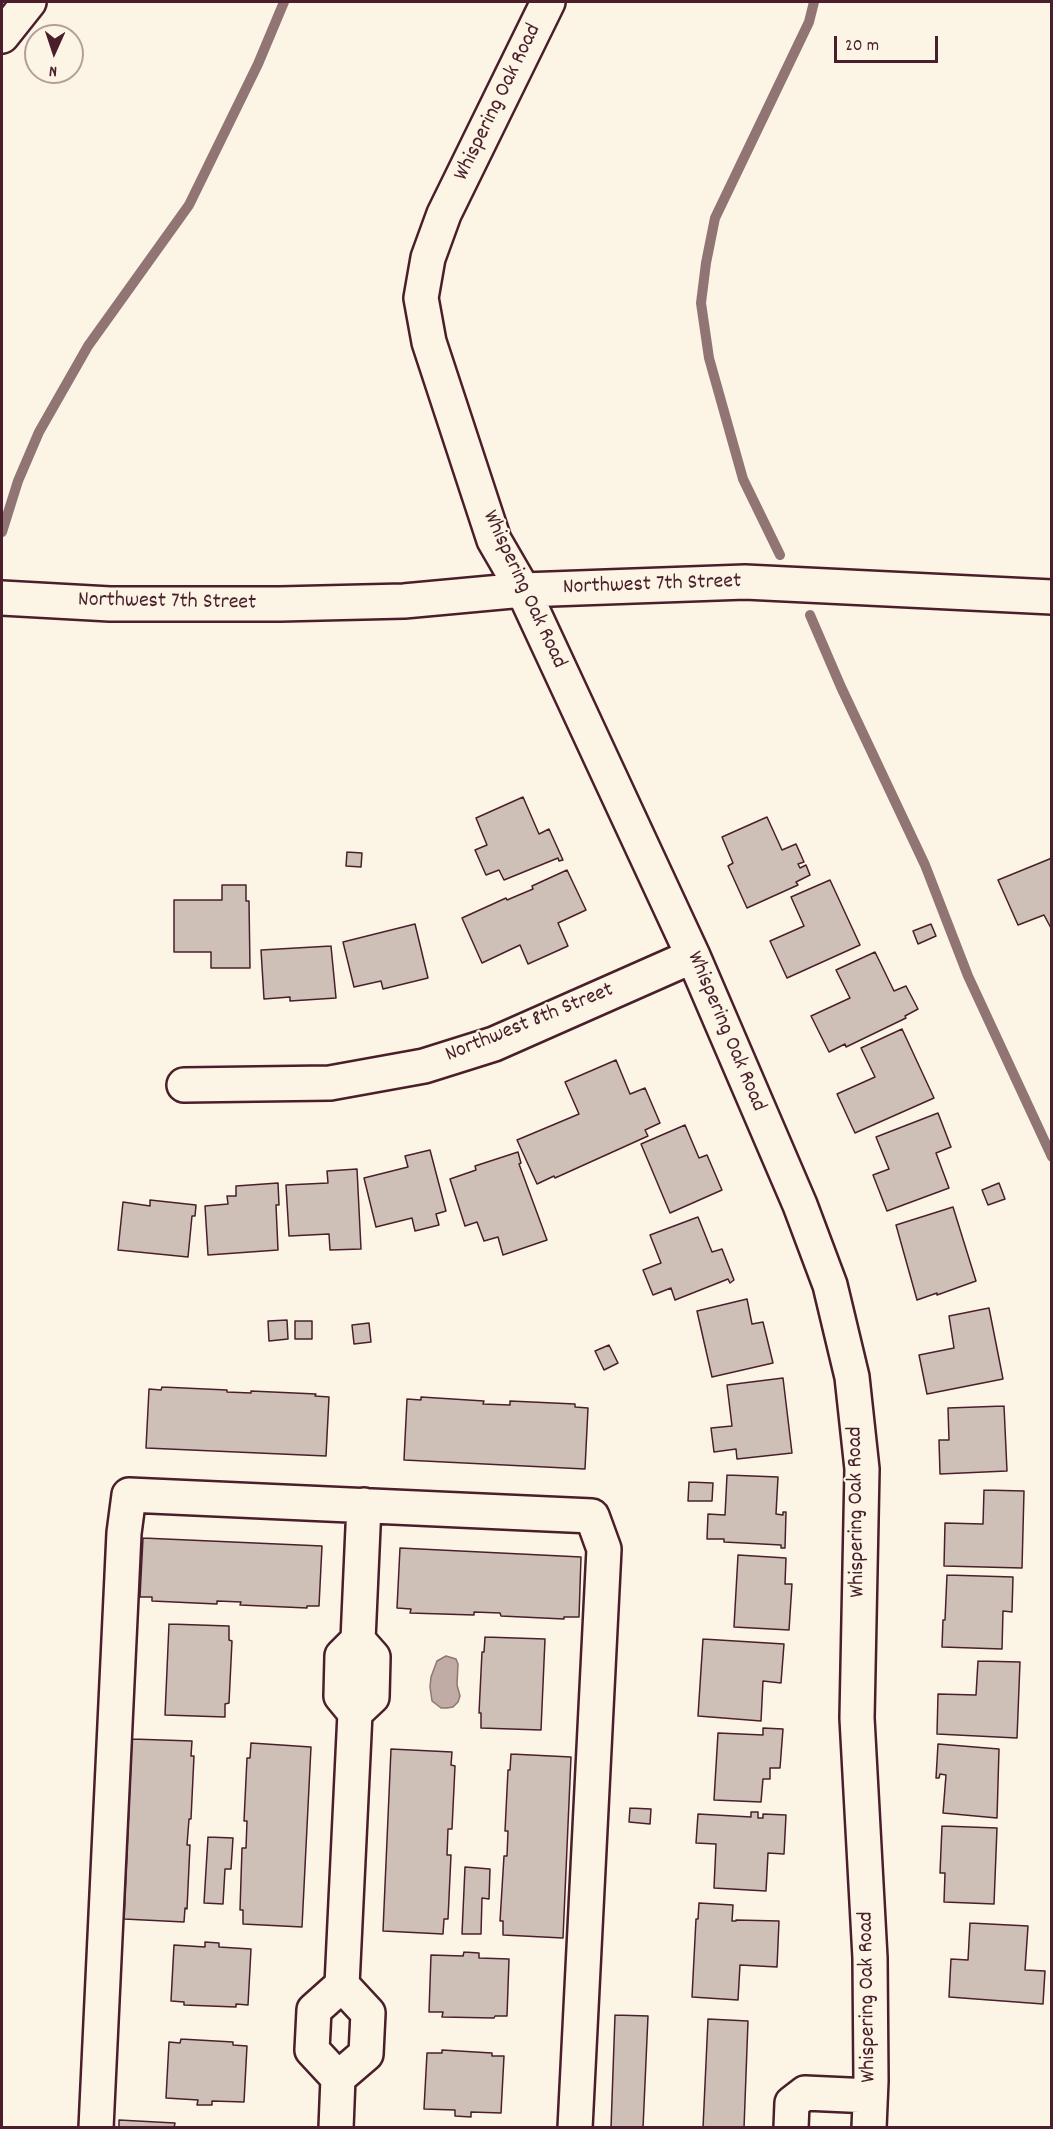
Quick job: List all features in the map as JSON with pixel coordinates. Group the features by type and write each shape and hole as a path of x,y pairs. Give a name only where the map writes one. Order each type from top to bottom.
{"street":[{"path":"2,36 29,2"},
{"name":"Whispering Oak Road","path":"548,2 444,214 428,258 421,298 429,342 494,540 523,590 693,956 808,1225 830,1285 852,1377 862,1469 857,1718 870,1958 869,2112"},
{"name":"Northwest 7th Street","path":"2,598 110,604 280,604 404,600 523,590 745,582 1052,597"},
{"name":"Northwest 8th Street","path":"184,1085 330,1083 423,1066 494,1044 693,956"},
{"path":"96,2127 124,1533 129,1496 592,1516 604,1548 575,2127"},
{"path":"336,2127 338,2078 312,2050 314,2010 342,1984 355,1713 372,1697 373,1657 358,1640 364,1505"},
{"path":"338,2078 366,2054 368,2013 342,1984"},
{"path":"791,2127 792,2103 805,2093 869,2112"}],"shaded area":[{"path":"446,1656 456,1659 458,1664 457,1685 460,1696 453,1707 441,1708 432,1701 430,1687 437,1661"}],"building":[{"path":"523,797 539,834 549,829 563,860 559,861 558,858 504,880 499,870 486,875 475,850 487,845 476,818"},
{"path":"767,817 782,850 796,844 804,862 798,864 800,868 806,865 810,875 796,882 798,885 747,908 728,866 733,863 722,837"},
{"path":"347,852 362,853 361,867 346,866"},
{"path":"1052,858 1052,930 1044,915 1018,925 998,880"},
{"path":"567,870 586,910 558,923 568,946 528,964 520,945 482,963 462,918 506,898 507,900 533,889 532,886"},
{"path":"830,880 860,945 787,978 770,941 804,926 791,897"},
{"path":"222,885 246,885 246,901 249,901 250,968 211,968 211,952 174,952 174,900 222,900"},
{"path":"415,924 428,978 383,989 381,981 354,987 343,942"},
{"path":"931,924 936,936 918,944 913,931"},
{"path":"331,946 336,998 290,1001 290,997 264,999 261,950"},
{"path":"875,952 894,991 906,986 918,1009 905,1016 906,1018 846,1047 845,1044 829,1052 811,1016 850,998 836,970"},
{"path":"902,1029 934,1098 855,1133 837,1094 875,1077 861,1048"},
{"path":"616,1060 630,1094 645,1088 660,1123 645,1130 648,1136 537,1184 517,1140 579,1114 565,1082"},
{"path":"938,1113 951,1147 936,1153 949,1188 887,1211 873,1175 889,1169 876,1137"},
{"path":"685,1125 699,1158 707,1155 722,1190 670,1213 641,1144"},
{"path":"430,1150 446,1211 436,1214 439,1225 415,1231 412,1218 376,1227 364,1178 408,1167 405,1156"},
{"path":"518,1152 521,1163 519,1164 547,1240 503,1255 498,1237 484,1241 477,1222 465,1226 450,1179 476,1170 475,1166"},
{"path":"357,1169 361,1249 330,1250 329,1234 289,1236 286,1185 328,1183 327,1171"},
{"path":"278,1183 279,1205 276,1205 278,1250 208,1255 205,1206 228,1204 227,1196 236,1196 236,1186"},
{"path":"999,1183 1005,1199 988,1205 982,1190"},
{"path":"150,1200 196,1205 195,1216 192,1216 188,1257 118,1250 123,1202 150,1206"},
{"path":"953,1207 976,1281 917,1300 896,1225"},
{"path":"698,1217 712,1252 722,1249 734,1280 730,1283 728,1279 675,1300 671,1288 653,1295 643,1270 661,1263 650,1235"},
{"path":"747,1299 752,1324 763,1322 773,1363 712,1377 697,1311"},
{"path":"989,1308 1003,1379 927,1394 919,1355 954,1348 949,1316"},
{"path":"287,1320 288,1339 269,1341 268,1321"},
{"path":"295,1321 312,1321 312,1339 295,1339"},
{"path":"369,1323 371,1342 354,1344 352,1325"},
{"path":"609,1345 618,1363 604,1370 595,1351"},
{"path":"783,1378 792,1453 737,1459 736,1449 714,1452 711,1428 732,1426 727,1385"},
{"path":"162,1387 227,1390 227,1392 316,1394 315,1396 329,1397 326,1456 146,1448 149,1389 161,1390"},
{"path":"421,1397 484,1401 483,1404 510,1405 510,1401 575,1404 575,1407 588,1408 585,1469 404,1460 407,1399 421,1400"},
{"path":"1004,1406 1007,1471 940,1474 939,1440 949,1440 948,1408"},
{"path":"727,1475 778,1477 776,1514 783,1515 783,1512 786,1512 785,1548 781,1548 781,1545 707,1539 708,1514 725,1515"},
{"path":"689,1482 713,1483 712,1501 688,1501"},
{"path":"984,1490 1024,1491 1022,1568 944,1566 945,1523 983,1524"},
{"path":"143,1538 322,1546 319,1606 307,1606 307,1608 240,1605 241,1602 217,1601 217,1604 152,1601 152,1597 140,1597"},
{"path":"400,1548 581,1557 579,1617 564,1617 564,1619 501,1616 500,1613 474,1612 474,1615 410,1613 411,1609 397,1608"},
{"path":"738,1555 786,1558 785,1584 792,1584 789,1630 734,1627"},
{"path":"947,1575 1013,1577 1012,1612 1003,1611 1002,1649 942,1647"},
{"path":"169,1624 229,1626 229,1640 232,1641 229,1703 225,1704 225,1717 165,1715"},
{"path":"485,1637 545,1639 541,1730 481,1728 481,1713 479,1713 482,1652 484,1652"},
{"path":"703,1639 784,1644 781,1683 763,1681 761,1721 698,1716"},
{"path":"978,1661 1020,1662 1017,1738 937,1734 938,1694 976,1695"},
{"path":"763,1728 783,1729 780,1768 770,1768 770,1779 763,1779 761,1802 714,1800 718,1733 763,1735"},
{"path":"132,1739 192,1741 191,1756 194,1756 191,1819 189,1819 187,1845 190,1845 187,1909 185,1908 184,1922 124,1919"},
{"path":"251,1743 311,1747 302,1927 243,1924 243,1910 240,1910 242,1848 246,1848 247,1821 244,1821 247,1758 250,1758"},
{"path":"938,1744 999,1749 997,1818 943,1813 946,1775 940,1774 939,1778 936,1778"},
{"path":"391,1749 452,1752 451,1765 455,1766 452,1829 448,1829 447,1855 451,1855 448,1919 444,1919 443,1934 383,1931"},
{"path":"511,1754 571,1757 563,1938 503,1935 503,1921 500,1921 504,1856 507,1856 508,1831 505,1831"},
{"path":"630,1808 651,1809 650,1824 629,1822"},
{"path":"751,1812 758,1812 758,1818 763,1818 763,1814 786,1815 784,1854 768,1853 766,1891 714,1888 716,1844 696,1843 698,1814 751,1817"},
{"path":"942,1826 997,1828 994,1904 944,1902 945,1873 940,1873"},
{"path":"208,1837 233,1838 231,1869 225,1869 223,1904 204,1903"},
{"path":"465,1867 490,1869 489,1899 482,1898 481,1934 462,1934"},
{"path":"699,1903 733,1905 732,1921 779,1921 777,1967 740,1965 738,2000 692,1997 696,1919 698,1919"},
{"path":"970,1923 1028,1926 1025,1970 1045,1971 1043,2004 949,1997 951,1959 968,1960"},
{"path":"205,1942 219,1943 219,1947 251,1949 248,2005 236,2004 236,2007 184,2005 184,2002 171,2001 174,1945 205,1947"},
{"path":"464,1952 479,1953 479,1958 509,1959 507,2016 442,2017 443,2012 429,2012 431,1955 463,1956"},
{"path":"615,2015 648,2016 643,2128 611,2128"},
{"path":"708,2019 748,2021 744,2128 703,2128"},
{"path":"181,2039 233,2042 233,2045 247,2046 244,2102 212,2101 212,2105 197,2105 198,2100 166,2098 169,2042 180,2043"},
{"path":"442,2050 492,2053 492,2056 504,2056 501,2113 471,2112 471,2117 455,2116 455,2110 424,2109 427,2053 442,2053"},
{"path":"119,2120 175,2123 174,2128 119,2128"}],"waterway":[{"path":"2,532 18,481 39,432 88,346 189,205 258,64 284,2"},
{"path":"780,555 743,479 709,358 701,303 715,218 809,22 814,2"},
{"path":"810,615 841,687 925,865 968,976 1052,1157"}]}
